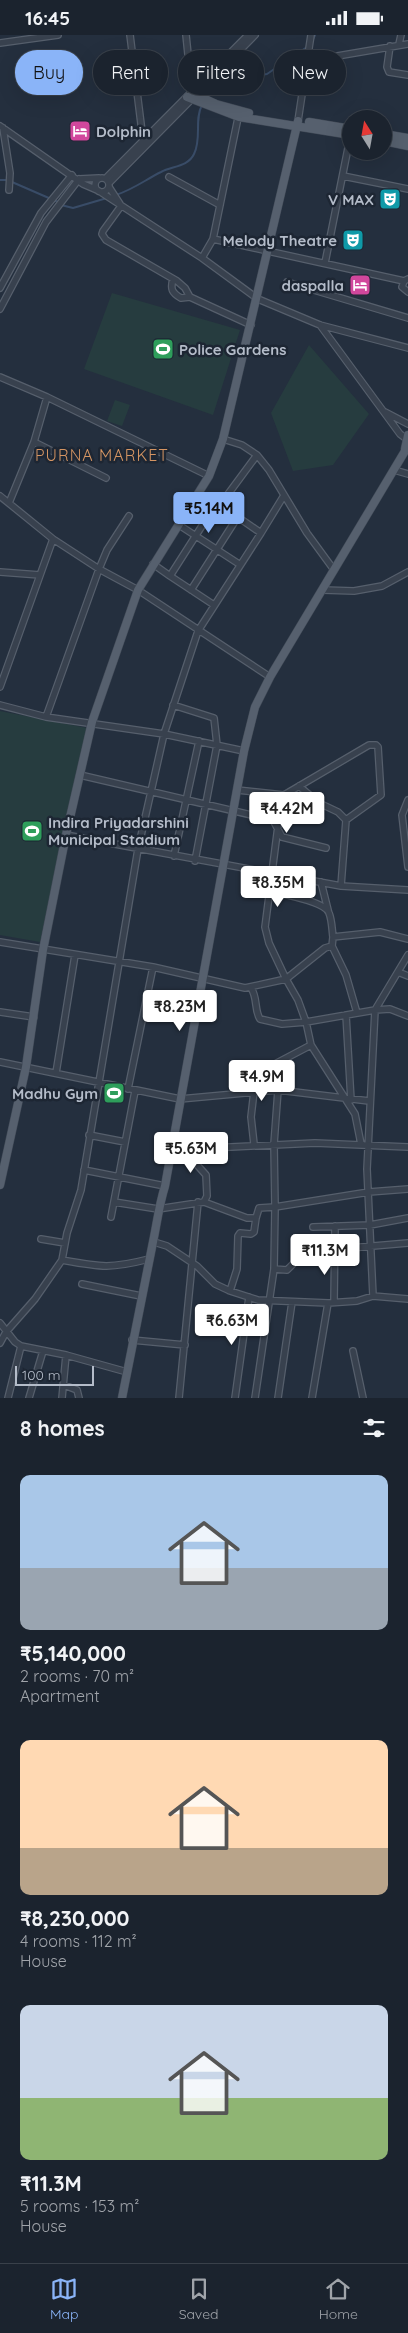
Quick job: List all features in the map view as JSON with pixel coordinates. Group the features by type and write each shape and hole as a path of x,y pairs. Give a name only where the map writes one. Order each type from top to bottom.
{"main road":[{"path":"192,97 239,114 342,128"},
{"path":"298,123 342,132"},
{"path":"0,1185 26,1067 43,950 66,835 92,722 138,590 209,476 223,439 258,299 298,123"},
{"path":"392,135 408,138"},
{"path":"392,143 408,146"},
{"path":"122,1398 141,1296 154,1242 158,1209 165,1186 170,1149 222,865 244,751 255,707 270,677 394,470 407,442"}],"street":[{"path":"0,43 58,35"},
{"path":"130,35 144,140"},
{"path":"186,35 192,97"},
{"path":"98,191 105,191 106,182 144,140 192,97 248,35"},
{"path":"98,191 95,183 106,182 255,35"},
{"path":"309,50 311,35"},
{"path":"399,44 401,35"},
{"path":"346,54 408,44"},
{"path":"390,46 387,67 389,72 408,75"},
{"path":"298,123 303,95"},
{"path":"202,258 213,239 239,114"},
{"path":"2,127 79,179 83,184 98,191 202,258 258,299 320,325 408,348"},
{"path":"2,127 10,181 9,190"},
{"path":"325,263 346,160"},
{"path":"0,288 52,199 72,175"},
{"path":"343,176 408,189"},
{"path":"169,177 220,205"},
{"path":"79,179 106,182"},
{"path":"0,309 46,222 79,179"},
{"path":"106,182 121,206"},
{"path":"121,206 103,231 103,237 173,279 185,288 190,297"},
{"path":"213,239 406,280 402,289 408,292"},
{"path":"173,279 172,292 181,298 190,297 251,325"},
{"path":"287,282 408,318"},
{"path":"320,325 407,442"},
{"path":"0,377 48,397 209,476"},
{"path":"9,503 34,442 48,397"},
{"path":"383,411 408,423"},
{"path":"223,439 242,445 257,455 269,470 284,497 334,570"},
{"path":"34,442 106,479"},
{"path":"170,576 214,507 219,505 257,455"},
{"path":"394,470 408,474"},
{"path":"0,497 52,539 99,569 138,590 270,677"},
{"path":"0,1343 6,1332 35,1299 62,1260 65,1243 81,1190 138,849 153,791 164,734 173,705 198,631 239,564 284,497"},
{"path":"219,505 260,533"},
{"path":"46,717 99,569 107,550 129,516"},
{"path":"190,590 237,518"},
{"path":"179,525 239,564"},
{"path":"0,687 52,539"},
{"path":"153,564 214,605"},
{"path":"0,572 40,575"},
{"path":"323,590 354,591 382,586 408,572"},
{"path":"0,705 46,717 92,722 164,734 244,751"},
{"path":"173,705 214,718 217,745 195,861"},
{"path":"174,856 199,741"},
{"path":"237,790 280,796 369,745 376,745 378,747 381,795 346,819"},
{"path":"80,775 273,820 282,837 326,848"},
{"path":"298,786 320,803 338,812 346,819"},
{"path":"280,796 265,932 286,979 301,1005 311,1045 347,1099 355,1114 365,1144"},
{"path":"408,800 402,815 408,867"},
{"path":"341,886 346,819"},
{"path":"66,835 195,861 341,886 408,890"},
{"path":"321,882 333,937 332,946 346,975 357,1013"},
{"path":"269,891 295,897 328,910"},
{"path":"333,937 380,932 408,939"},
{"path":"0,942 119,963 153,967 251,988 286,979 325,948 332,946"},
{"path":"56,1073 75,955"},
{"path":"373,1296 372,1247 365,1144 370,1101 375,1010 408,955"},
{"path":"111,1217 153,967"},
{"path":"398,972 408,976"},
{"path":"251,988 257,998 257,1013 260,1019 282,1024 390,1009 408,1016"},
{"path":"0,1012 34,1017"},
{"path":"346,1015 347,1099"},
{"path":"254,1144 251,1125 256,1074 311,1045"},
{"path":"0,1062 180,1099 278,1090 370,1101"},
{"path":"255,1398 274,1269 274,1144 278,1090"},
{"path":"89,1135 125,1142"},
{"path":"170,1149 254,1144 365,1144 408,1147"},
{"path":"179,1398 191,1262 201,1202 207,1196 205,1172 198,1166 195,1149"},
{"path":"84,1170 165,1186"},
{"path":"230,1291 237,1269 238,1236 240,1233 251,1234 254,1232 259,1208 369,1192 408,1189"},
{"path":"114,1202 158,1209 201,1202 247,1218 256,1218"},
{"path":"313,1227 370,1225 408,1218"},
{"path":"313,1398 331,1303 336,1250 335,1226"},
{"path":"41,1239 65,1243"},
{"path":"154,1242 167,1247 191,1262 215,1284 249,1297 269,1301 331,1303 357,1301 373,1296 408,1299"},
{"path":"274,1269 288,1270 304,1254 408,1243"},
{"path":"62,1260 111,1268 149,1259"},
{"path":"82,1284 141,1296"},
{"path":"235,1398 249,1297"},
{"path":"278,1398 292,1302"},
{"path":"0,1323 6,1332 21,1346 66,1355 127,1372"},
{"path":"132,1340 185,1345"},
{"path":"8,1398 21,1346"},
{"path":"28,1398 43,1351"},
{"path":"353,1351 364,1398"},
{"path":"62,1398 66,1355"},
{"path":"64,1385 78,1390 79,1398"}],"green space":[{"name":"Police Gardens","path":"112,293 240,330 213,415 84,369"},
{"path":"309,345 369,414 333,465 293,471 271,413"},
{"path":"115,400 130,405 122,426 107,421"},
{"name":"Indira Priyadarshini Municipal Stadium","path":"0,711 87,728 40,942 0,935"}],"waterway":[{"path":"311,44 315,35"},
{"path":"206,96 222,76 249,77 267,74 307,47"},
{"path":"116,195 165,170 184,164 191,158 196,148 198,117 202,105"},
{"path":"0,180 8,180"},
{"path":"12,182 58,202"},
{"path":"61,205 73,208 107,198"}],"place":[{"name":"Dolphin","path":"80,131"},
{"name":"V MAX","path":"390,199"},
{"name":"Melody Theatre","path":"353,240"},
{"name":"daspalla","path":"360,285"},
{"name":"Police Gardens","path":"163,349"},
{"name":"Indira Priyadarshini Municipal Stadium","path":"32,831"},
{"name":"Madhu Gym","path":"114,1093"}],"district":[{"name":"PURNA MARKET","path":"102,455"}]}
